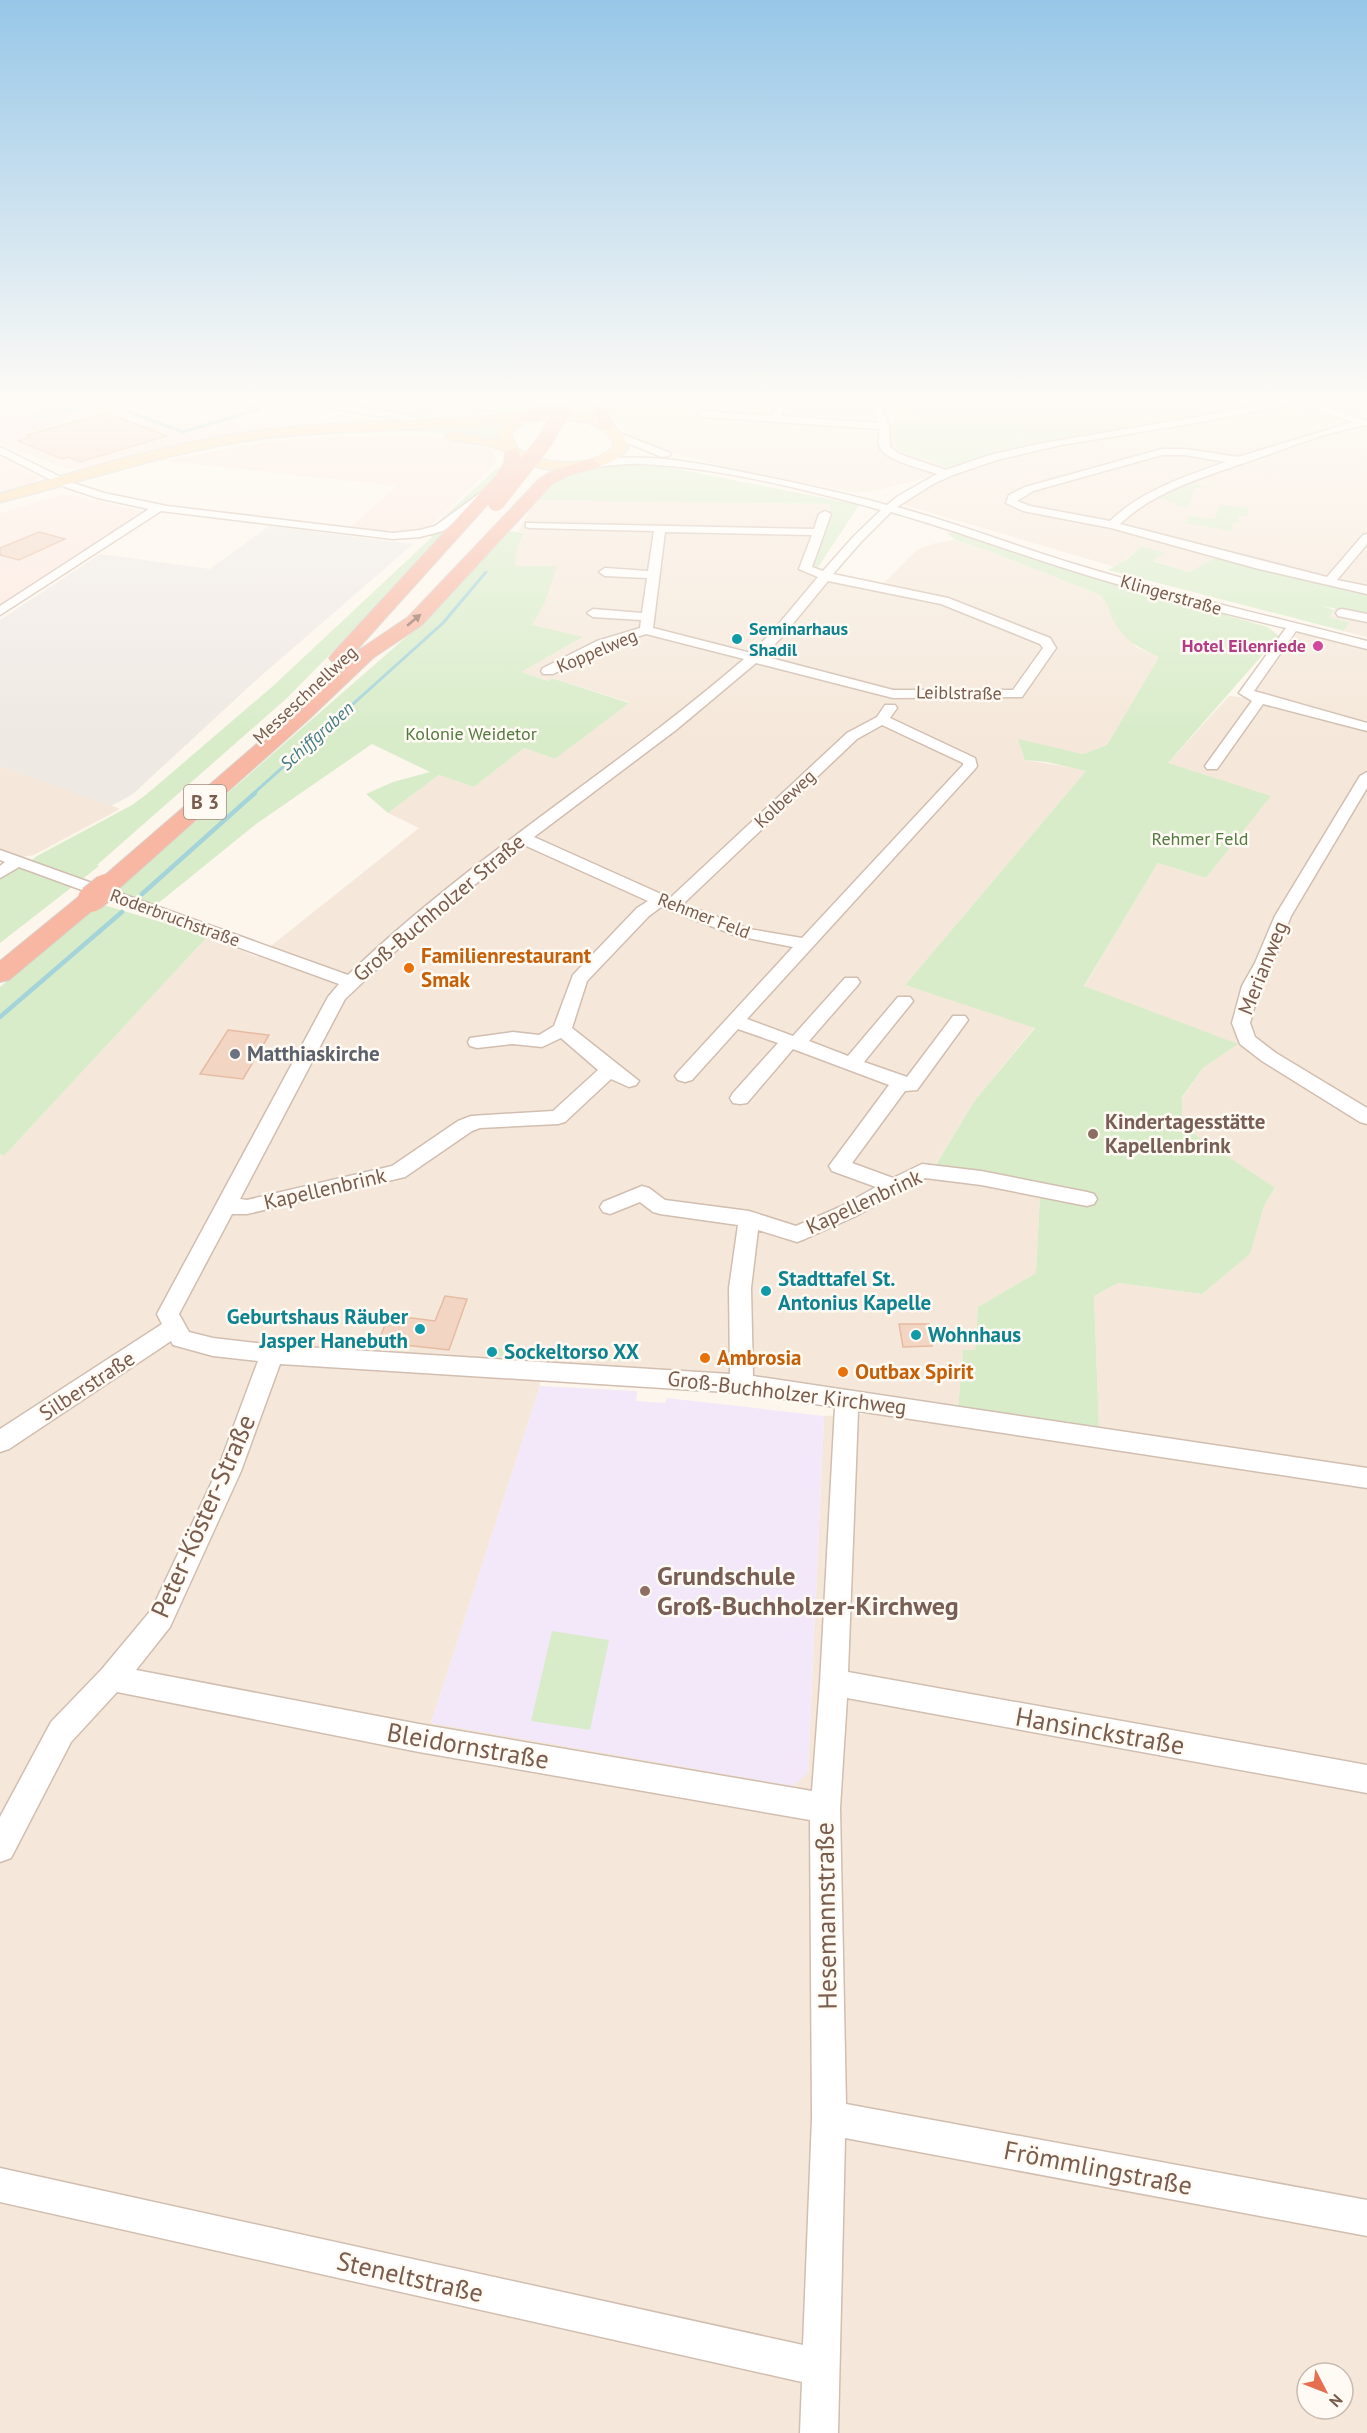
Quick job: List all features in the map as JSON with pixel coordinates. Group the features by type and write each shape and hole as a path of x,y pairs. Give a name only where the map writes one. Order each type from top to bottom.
{"highway":[{"path":"299,701 481,511"},
{"name":"Messeschnellweg","path":"0,974 387,618 482,511"},
{"path":"366,654 415,621 519,511"},
{"path":"366,654 387,618"},
{"name":"Messeschnellweg","path":"0,956 91,890 302,715 366,654"}],"street":[{"path":"0,611 154,511"},
{"path":"180,511 393,536 430,531 445,525 462,511"},
{"name":"Groß-Buchholzer Straße","path":"174,1328 168,1314 328,1009 350,982 432,908 522,838 654,741 755,657 784,628 825,576 885,511"},
{"name":"Klingerstraße","path":"897,511 1126,583 1367,645"},
{"path":"1035,511 1112,525 1207,552 1367,590"},
{"path":"1112,525 1118,515 1126,511"},
{"path":"825,514 805,569 825,576"},
{"path":"530,525 818,532"},
{"name":"Koppelweg","path":"646,624 655,575 660,528"},
{"path":"1329,582 1367,537"},
{"path":"604,572 655,575"},
{"name":"Leiblstraße","path":"755,657 893,694 1017,694 1050,648 1049,644 944,601 825,576"},
{"name":"Koppelweg","path":"593,613 646,624 755,657"},
{"path":"1342,613 1367,618"},
{"name":"Koppelweg","path":"548,671 646,624"},
{"path":"1293,627 1246,693 1260,699 1367,727"},
{"path":"685,1076 970,766 970,761 882,720 894,699 893,694"},
{"path":"1212,766 1260,699"},
{"name":"Kolbeweg","path":"562,1029 579,979 643,912 666,903 852,736 882,720"},
{"name":"Merianweg","path":"1367,776 1283,916 1251,986 1240,1023 1247,1040 1367,1117"},
{"name":"Rehmer Feld","path":"522,838 727,928 791,943 806,943"},
{"name":"Roderbruchstraße","path":"0,855 350,982"},
{"path":"0,873 18,861"},
{"path":"740,1098 851,982"},
{"path":"852,1064 904,1001"},
{"path":"735,1021 910,1086 959,1020"},
{"path":"477,1042 513,1038 542,1041 562,1029 610,1070 629,1082"},
{"name":"Kapellenbrink","path":"224,1206 247,1207 398,1172 465,1126 478,1121 558,1117 610,1070"},
{"path":"895,1186 839,1166 901,1082"},
{"name":"Kapellenbrink","path":"610,1207 642,1193 660,1207 749,1219 797,1234 849,1211 922,1171 981,1178 1087,1200"},
{"path":"742,1384 740,1288 749,1219"},
{"name":"Groß-Buchholzer Kirchweg","path":"174,1328 181,1339 194,1344 272,1354 742,1384 1367,1478"},
{"name":"Silberstraße","path":"0,1442 174,1328"},
{"name":"Peter-Köster-Straße","path":"0,1847 61,1732 112,1678 161,1618 229,1471 272,1354"},
{"name":"Hesemannstraße","path":"819,2433 829,2118 825,1808 834,1683 847,1399"},
{"name":"Bleidornstraße","path":"112,1678 419,1738 825,1808"},
{"name":"Hansinckstraße","path":"834,1683 1367,1779"},
{"name":"Frömmlingstraße","path":"829,2118 1367,2218"},
{"name":"Steneltstraße","path":"0,2185 821,2368"}],"shaded area":[{"path":"8,511 144,512 0,605 0,513"},
{"path":"369,511 447,511 432,525 430,531 393,536 349,528"},
{"path":"529,511 827,511 805,568 879,588 917,550 935,543 955,540 984,549 1100,595 1136,647 1159,657 1107,745 1083,754 1059,749 1025,760 1087,770 905,985 1035,1027 975,1100 929,1175 1040,1194 1036,1273 978,1307 975,1350 963,1350 958,1409 540,1364 540,1386 431,1723 808,1771 824,1416 881,1413 1367,1487 1367,2433 0,2433 0,1154 4,1156 208,936 257,957 419,828 388,813 439,775 474,787 524,748 555,759 629,702 552,678 548,681 520,672 582,638 532,625 545,602 556,566 515,566 516,551 524,533 518,531"},
{"path":"923,511 1367,511 1367,592 1218,556 1189,572 1152,560 1141,547 1115,567"},
{"path":"269,526 413,544 254,682 133,794 111,806 0,766 0,620 100,554 210,569"},
{"path":"1336,607 1367,615 1367,637 1344,631 1350,622 1329,617"},
{"path":"1298,632 1367,649 1367,1472 1099,1429 1094,1296 1118,1283 1202,1294 1249,1254 1264,1206 1275,1189 1182,1126 1182,1098 1203,1068 1237,1044 1084,987 1158,863 1206,878 1270,797 1167,764 1229,696 1250,698"},
{"path":"0,766 120,809 34,855 0,861"},
{"name":"Grundschule Groß-Buchholzer-Kirchweg","path":"540,1386 637,1391 636,1401 665,1403 667,1398 824,1416 808,1772 794,1786 431,1723"}],"green space":[{"path":"451,511 465,511 287,698 97,865 99,866 0,943 0,873 27,864 37,856 132,805 147,794 273,686 431,538 433,528"},
{"path":"829,511 855,511 817,569 809,566"},
{"path":"1218,511 1248,511 1247,516 1238,515 1237,519 1240,522 1233,523 1232,531 1186,523 1189,516 1215,519"},
{"name":"Kolonie Weidetor","path":"508,531 524,533 516,551 515,566 557,566 545,602 532,625 583,637 521,672 548,681 552,678 629,703 555,759 524,748 474,787 439,775 388,813 366,794 393,782 430,772 372,744 256,824 156,905 112,890 129,876 132,877 421,624"},
{"path":"946,532 1080,574 1268,627 1279,636 1168,763 1271,796 1206,878 1158,863 1084,986 1238,1044 1203,1068 1182,1097 1182,1126 1275,1188 1264,1206 1250,1254 1202,1294 1118,1283 1094,1296 1099,1429 958,1409 963,1350 975,1350 978,1307 1036,1273 1040,1194 929,1176 975,1100 1035,1028 905,985 1086,771 1047,762 1025,760 1018,739 1083,754 1107,745 1159,657 1141,648 1125,636 1116,625 1106,602 1100,595 984,549 955,540"},
{"path":"1141,547 1164,552 1153,561 1189,572 1218,556 1367,593 1367,615 1322,606 1334,610 1329,617 1350,622 1344,631 1108,570 1127,559"},
{"path":"97,903 208,936 4,1156 0,1154 0,987 86,916"},
{"path":"494,1348 611,1358 621,1355 621,1361 489,1356"},
{"path":"552,1631 609,1640 590,1730 531,1721"}],"building":[{"path":"39,532 65,539 19,560 0,555 0,548"},
{"name":"Matthiaskirche","path":"228,1030 269,1035 243,1079 200,1074"},
{"name":"Geburtshaus Räuber Jasper Hanebuth","path":"445,1296 467,1299 449,1350 378,1342 389,1315 435,1321"},
{"name":"Wohnhaus","path":"899,1324 929,1324 932,1346 903,1347"}],"waterway":[{"name":"Schiffgraben","path":"253,794 443,623 486,572"},
{"name":"Schiffgraben","path":"142,894 255,793"},
{"name":"Schiffgraben","path":"0,1017 122,912"}],"place":[{"name":"Seminarhaus Shadil","path":"737,639"},
{"name":"Hotel Eilenriede","path":"1318,646"},
{"name":"Familienrestaurant Smak","path":"409,968"},
{"name":"Matthiaskirche","path":"235,1054"},
{"name":"Kindertagesstätte Kapellenbrink","path":"1093,1134"},
{"name":"Stadttafel St. Antonius Kapelle","path":"766,1291"},
{"name":"Geburtshaus Räuber Jasper Hanebuth","path":"420,1329"},
{"name":"Wohnhaus","path":"916,1335"},
{"name":"Sockeltorso XX","path":"492,1352"},
{"name":"Ambrosia","path":"705,1358"},
{"name":"Outbax Spirit","path":"843,1372"},
{"name":"Grundschule Groß-Buchholzer-Kirchweg","path":"645,1591"}]}
